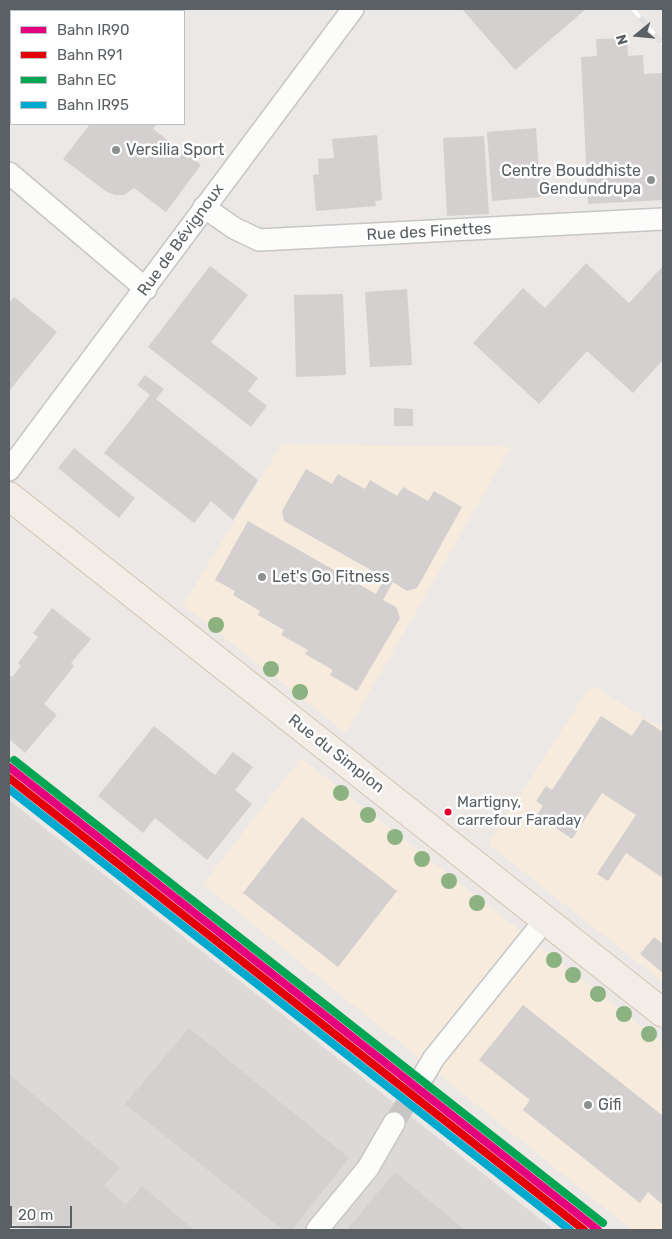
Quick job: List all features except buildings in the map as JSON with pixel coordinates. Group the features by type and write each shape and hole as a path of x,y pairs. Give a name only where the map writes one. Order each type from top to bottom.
{"main road":[{"name":"Rue du Simplon","path":"9,496 663,1013"}],"street":[{"name":"Rue de Bévignoux","path":"9,470 146,289 204,207 353,9"},
{"path":"9,173 146,289"},
{"name":"Rue des Finettes","path":"204,207 239,231 258,240 663,219"},
{"path":"422,1078 434,1058 545,920"},
{"path":"317,1230 368,1168 394,1124"}],"shaded area":[{"path":"282,444 511,447 346,733 183,605"},
{"path":"591,685 660,727 663,723 663,982 488,844"},
{"path":"301,758 663,1043 663,1230 632,1230 203,884"},
{"path":"9,800 554,1230 22,1230 9,1220"}],"tunnel":[{"path":"394,1123 422,1078"}],"railway":[{"path":"633,9 663,44"}],"rail line":[{"name":"EC","path":"14,760 603,1223"},
{"name":"IR90","path":"9,767 598,1230"},
{"name":"R91","path":"9,778 584,1230"},
{"name":"IR95","path":"9,789 570,1230"}],"place":[{"name":"Versilia Sport","path":"116,150"},
{"name":"Centre Bouddhiste Gendundrupa","path":"651,180"},
{"name":"Let's Go Fitness","path":"262,577"},
{"name":"Martigny, carrefour Faraday","path":"448,812"},
{"name":"Gifi","path":"588,1105"}]}
